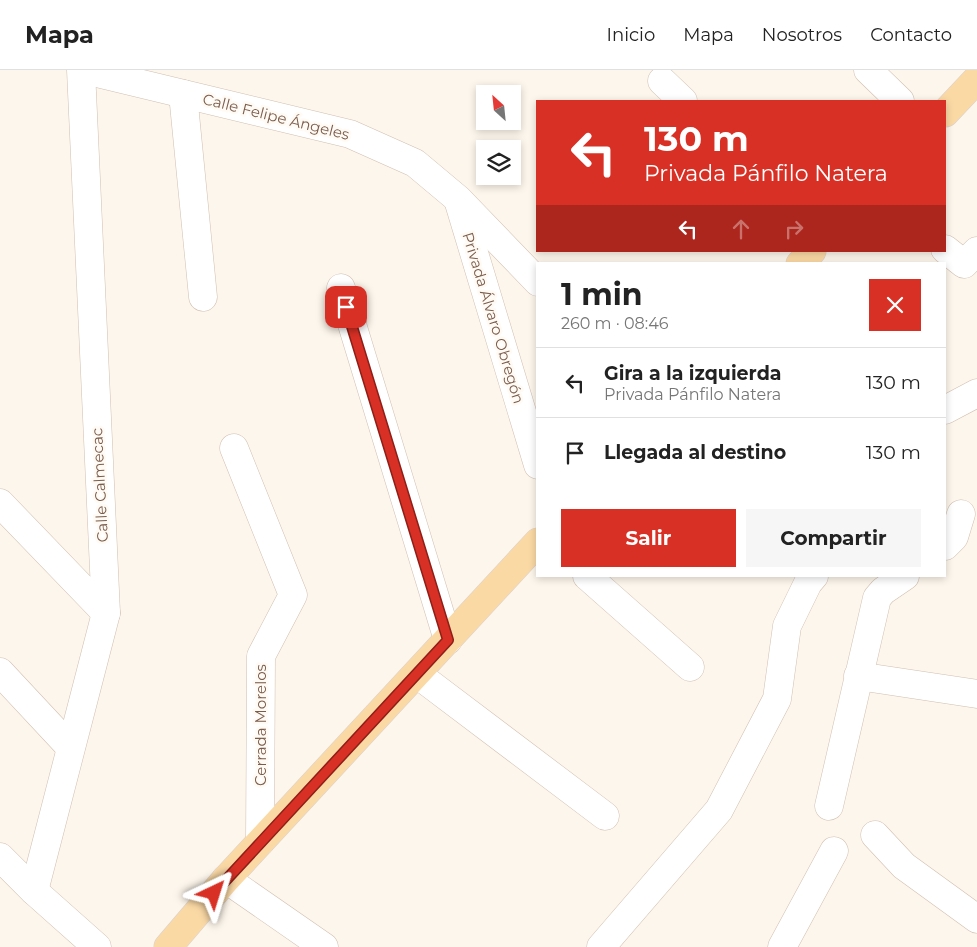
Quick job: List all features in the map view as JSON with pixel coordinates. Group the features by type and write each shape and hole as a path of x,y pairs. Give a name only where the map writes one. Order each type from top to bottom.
{"main road":[{"path":"946,112 977,79"},
{"path":"802,262 811,252"},
{"path":"168,947 226,879 536,544"}],"street":[{"name":"Calle Felipe Ángeles","path":"82,70 350,134 415,164 458,199 536,280"},
{"name":"Calle Calmecac","path":"34,891 106,612 82,70"},
{"path":"868,70 899,100"},
{"path":"662,81 682,100"},
{"path":"184,94 203,297"},
{"name":"Privada Álvaro Obregón","path":"458,199 536,458"},
{"path":"946,250 964,264 977,251"},
{"path":"341,288 448,640"},
{"path":"946,409 977,393"},
{"name":"Cerrada Morelos","path":"234,448 293,595 261,656 260,842"},
{"path":"0,503 106,612"},
{"path":"946,545 954,536 961,513"},
{"path":"588,577 690,667"},
{"path":"601,947 719,810 777,699 787,626 808,582 813,577"},
{"path":"829,806 877,598 882,591 903,577"},
{"path":"0,672 70,747"},
{"path":"417,674 605,816"},
{"path":"858,676 977,694"},
{"path":"875,835 904,866 977,918"},
{"path":"782,947 834,851"},
{"path":"0,857 34,891 97,947"},
{"path":"226,879 324,947"}],"route":[{"path":"214,893 448,640 346,307"}]}
